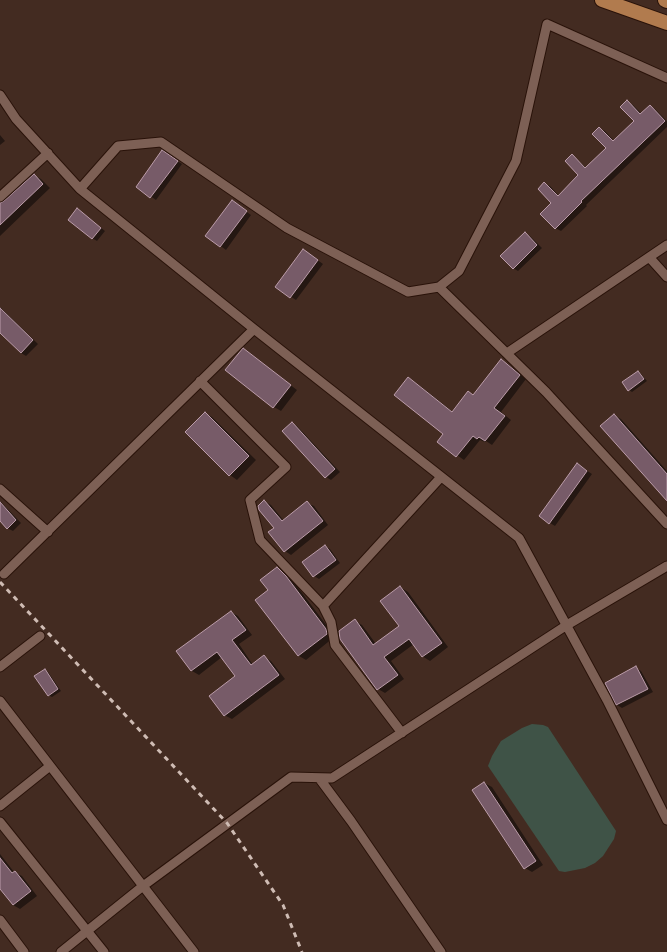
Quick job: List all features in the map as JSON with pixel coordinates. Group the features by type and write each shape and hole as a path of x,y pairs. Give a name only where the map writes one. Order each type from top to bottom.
{"highway":[{"path":"602,0 667,23"}],"street":[{"path":"80,189 118,146 161,142 287,228 408,292 439,288 459,271 516,161 547,24 667,78"},
{"path":"0,95 16,119 80,189 254,329 519,538 607,700 667,820"},
{"path":"0,197 48,153"},
{"path":"507,353 649,257 665,249"},
{"path":"649,257 667,277"},
{"path":"439,288 546,392 667,524"},
{"path":"4,574 254,329"},
{"path":"200,381 286,467 250,500 260,540 323,606 331,622 335,645 402,732"},
{"path":"323,606 441,477"},
{"path":"0,489 48,532"},
{"path":"61,952 143,886 291,777 332,778 567,626 667,566"},
{"path":"0,667 40,636"},
{"path":"0,701 194,952"},
{"path":"0,806 50,766"},
{"path":"319,778 351,821 441,952"},
{"path":"0,822 88,930 104,952"},
{"path":"0,920 3,930 24,952"}],"green space":[{"path":"532,724 548,727 616,831 614,839 603,856 595,863 585,868 565,872 559,871 488,766 501,741 522,728"}],"building":[{"path":"627,100 640,114 650,105 665,121 581,201 582,202 555,229 540,214 551,203 538,189 544,182 558,196 578,175 565,161 572,154 585,168 606,148 592,134 599,127 613,141 634,121 620,107"},
{"path":"162,150 178,161 150,198 136,187"},
{"path":"34,174 43,184 0,225 0,203"},
{"path":"232,200 247,211 220,247 205,236"},
{"path":"77,208 101,228 92,239 68,220"},
{"path":"525,232 537,245 513,269 500,256"},
{"path":"303,249 318,260 290,298 275,287"},
{"path":"0,308 33,340 21,353 0,333"},
{"path":"243,348 291,385 273,408 225,370"},
{"path":"501,359 520,375 494,408 505,416 485,441 479,437 477,439 473,436 456,457 437,442 443,434 394,395 408,377 452,412 468,391 473,395"},
{"path":"638,371 644,379 628,391 622,382"},
{"path":"205,412 249,456 229,476 185,432"},
{"path":"614,414 667,474 667,501 600,426"},
{"path":"292,422 335,469 325,478 282,431"},
{"path":"577,463 587,471 549,524 539,516"},
{"path":"264,500 282,521 307,501 323,521 284,552 268,532 274,528 259,510 258,506"},
{"path":"0,502 16,520 7,529 0,521"},
{"path":"325,545 336,560 313,577 302,562"},
{"path":"277,567 286,576 326,629 327,634 298,656 255,600 268,590 260,580"},
{"path":"400,586 442,643 422,657 409,639 384,657 398,675 377,690 340,639 339,631 355,619 373,645 399,626 380,601"},
{"path":"231,611 246,630 232,640 251,665 264,655 279,675 224,716 209,696 235,676 217,652 191,671 176,651"},
{"path":"636,666 648,689 616,705 605,683"},
{"path":"45,669 58,689 48,696 34,676"},
{"path":"484,782 536,861 524,869 472,790"},
{"path":"0,858 12,873 15,871 31,891 13,905 0,889"}],"railway":[{"path":"0,582 227,823 283,905 302,952"}]}
